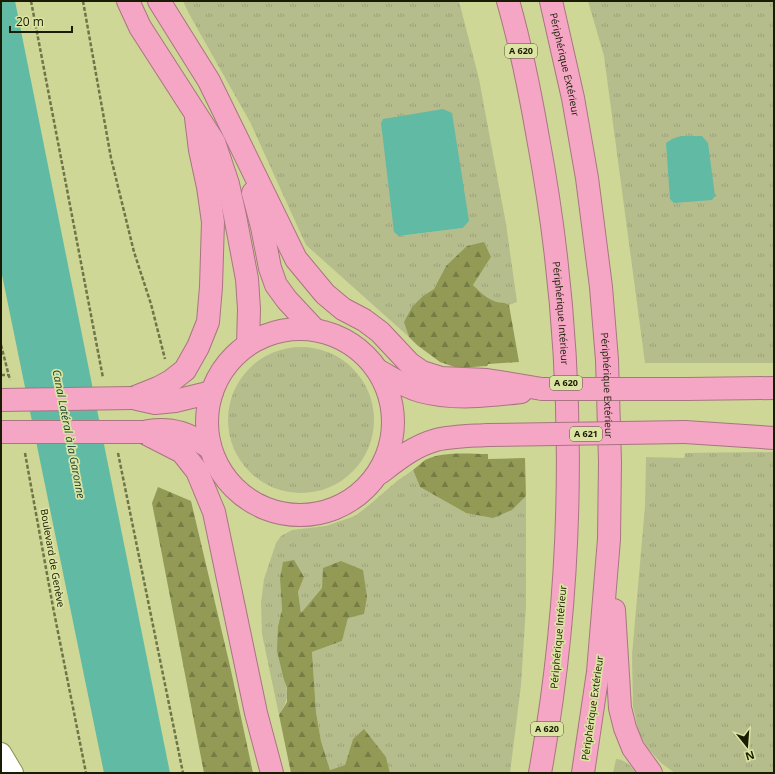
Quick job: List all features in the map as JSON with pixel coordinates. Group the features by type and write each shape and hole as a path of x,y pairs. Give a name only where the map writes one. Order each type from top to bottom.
{"highway":[{"path":"128,1 140,27 214,142 228,184 247,279 249,309 248,344"},
{"path":"159,1 209,81 296,259 325,294 344,309 364,320 380,332 410,363 422,372 441,378 488,388 774,388"},
{"name":"Périphérique Intérieur","path":"508,7 528,85 544,166 554,234 563,327 567,408 568,488 564,572 554,684 540,773"},
{"name":"Périphérique Extérieur","path":"554,8 573,98 587,178 601,287 607,360 610,462 609,539 598,672 583,773"},
{"path":"133,398 171,381 185,370 198,347 208,322 211,287 213,222 208,187 200,150 195,112"},
{"path":"238,141 262,227 270,268 276,285 287,300 314,329"},
{"path":"291,328 314,329 333,334 351,343 366,355 379,370 389,390 394,411 394,433 389,454 379,473 361,493 339,507 313,514 286,514 261,507 238,492 221,472 210,448 207,429 207,410 212,392 220,373 233,357 248,344 269,334 291,328"},
{"path":"379,370 404,385 419,391 437,395 460,396 488,388"},
{"path":"6,391 133,398 155,403 176,401 212,392"},
{"path":"1,432 143,432 161,429 183,433 196,438 210,448"},
{"name":"A 621","path":"379,473 400,457 421,445 436,440 450,438 488,435 690,433 774,429"},
{"path":"143,432 182,452 197,471 214,512 256,713 272,773"},
{"path":"690,433 774,438"},
{"path":"609,539 620,708 625,728 633,748 651,773"}],"lane":[{"path":"1,753 13,773"}],"path":[{"path":"83,1 111,158 134,252 151,304 165,360"},
{"path":"1,345 8,375 6,391"},
{"path":"1,375 8,375"},
{"name":"Boulevard de Genève","path":"25,451 53,607 86,773"}],"green space":[{"path":"183,1 459,1 479,79 506,224 517,302 509,305 493,301 473,285 491,257 446,266 434,289 423,296 405,322 409,337 306,245 250,122","holes":["469,221 463,228 400,236"]},
{"path":"588,1 774,1 774,363 645,363 604,56"},
{"path":"484,242 491,257 473,285 490,299 509,305 519,362 458,368 440,362 417,345 409,337 404,322 412,307 423,296 434,289 446,266 467,246"},
{"path":"294,347 308,347 329,352 342,359 353,368 362,379 369,392 373,406 373,434 369,448 362,461 353,472 342,481 329,488 308,493 294,493 273,488 260,481 244,466 233,448 228,427 228,413 233,392 240,379 255,363 273,352"},
{"path":"774,452 774,773 675,773 661,763 646,746 638,730 633,706 632,655 645,506 646,457 684,458 685,453"},
{"path":"488,454 488,459 525,458 526,496 512,510 493,518 466,513 420,487 413,470 425,460 440,455"},
{"path":"413,470 420,487 466,513 512,510 526,496 526,607 521,685 510,773 390,773 386,757 353,739 345,765 330,770 321,741 316,712 312,652 342,641 348,618 322,588 301,613 298,592 304,577 280,579 282,610 278,626 287,698 279,715 262,634 261,603 264,579 276,543 281,536 292,530 326,526 355,516 397,481"},
{"path":"158,487 191,501 230,666 253,773 204,773 152,503"},
{"path":"294,560 304,577 298,592 301,613 322,588 323,568 341,561 363,570 367,597 364,614 348,618 342,641 312,652 316,712 321,741 330,770 345,765 353,739 364,729 386,757 390,773 291,773 279,715 287,702 287,688 277,651 278,626 282,610 280,579 283,562"},
{"path":"616,759 628,763 636,773 613,773"}],"water":[{"name":"Canal Latéral à la Garonne","path":"1,1 15,1 170,773 104,773 1,270"},
{"path":"443,109 452,113 469,221 463,228 399,236 394,232 381,123 383,119"},
{"path":"681,136 702,136 708,143 715,196 712,200 674,203 670,199 666,143"}]}
